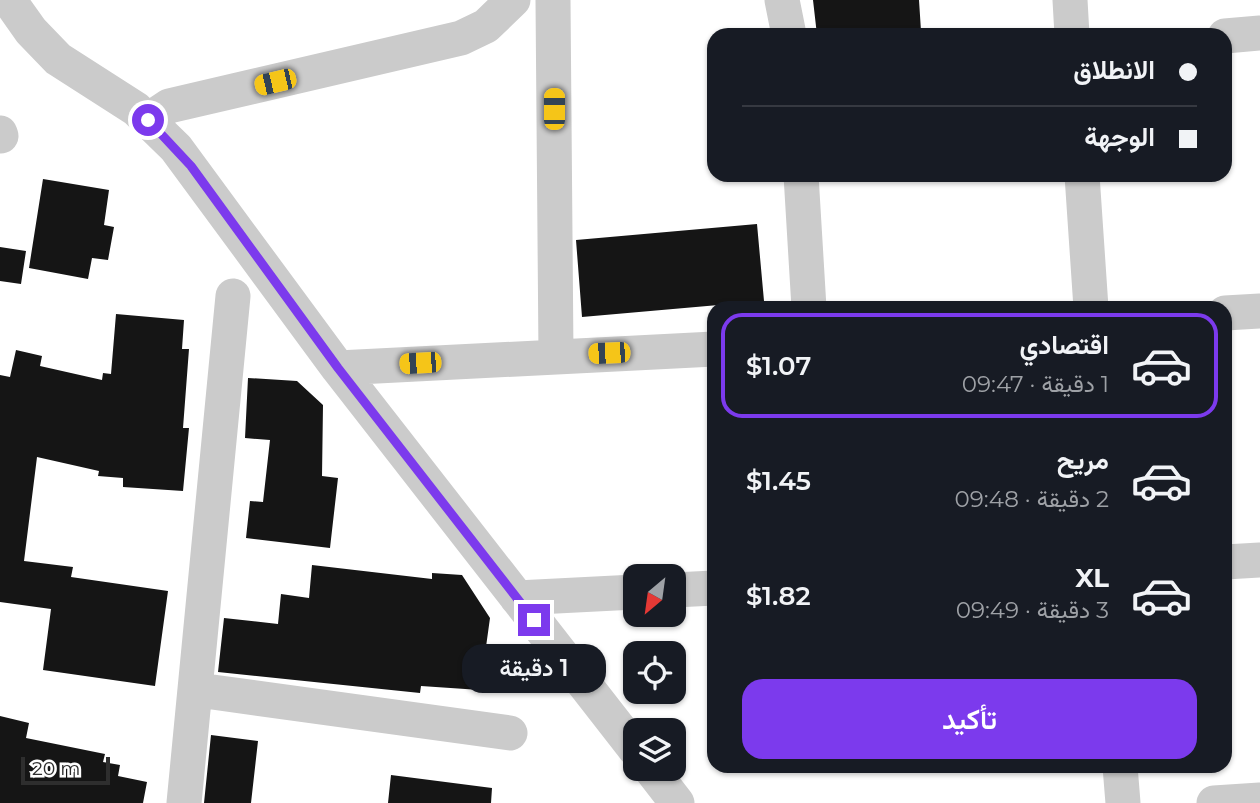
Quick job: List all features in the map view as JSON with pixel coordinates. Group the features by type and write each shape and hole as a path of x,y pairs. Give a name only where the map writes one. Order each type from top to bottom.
{"street":[{"path":"9,0 31,31 58,59 111,92 148,120 191,166 338,368 623,734"},
{"path":"148,120 169,106 461,38 486,26 513,0"},
{"path":"553,0 556,355"},
{"path":"782,0 788,28"},
{"path":"1070,0 1072,28"},
{"path":"1232,35 1260,33"},
{"path":"801,182 809,301"},
{"path":"1082,182 1091,301"},
{"path":"184,803 198,690 233,296"},
{"path":"1232,313 1260,311"},
{"path":"338,368 707,349"},
{"path":"1232,562 1260,560"},
{"path":"686,589 707,588"},
{"path":"517,598 623,593"},
{"path":"198,690 510,733"},
{"path":"1121,773 1123,803"},
{"path":"660,781 677,803"},
{"path":"1214,803 1260,800"}],"building":[{"path":"813,0 919,0 921,28 816,28"},
{"path":"43,179 109,190 104,225 114,227 108,260 92,258 88,279 29,268"},
{"path":"757,224 764,301 707,301 707,306 582,317 576,240"},
{"path":"0,247 26,251 21,284 0,281"},
{"path":"116,314 184,320 182,349 189,349 183,428 189,428 183,491 123,487 123,478 98,476 99,471 37,457 24,561 73,567 71,577 168,591 155,686 43,670 51,609 0,602 0,375 10,377 16,350 42,356 40,366 102,380 103,373 111,374"},
{"path":"248,378 297,381 323,405 322,476 338,478 330,548 246,538 250,501 263,502 270,440 245,438"},
{"path":"312,565 432,579 432,573 462,575 490,618 480,690 421,686 420,693 218,672 224,618 278,624 281,594 309,598"},
{"path":"0,716 29,723 26,738 105,754 103,762 120,765 118,776 147,782 143,803 0,803"},
{"path":"211,735 258,741 251,803 204,803"},
{"path":"391,775 492,788 491,803 388,803"}],"route":[{"path":"148,120 191,166 338,368 534,620"}]}
